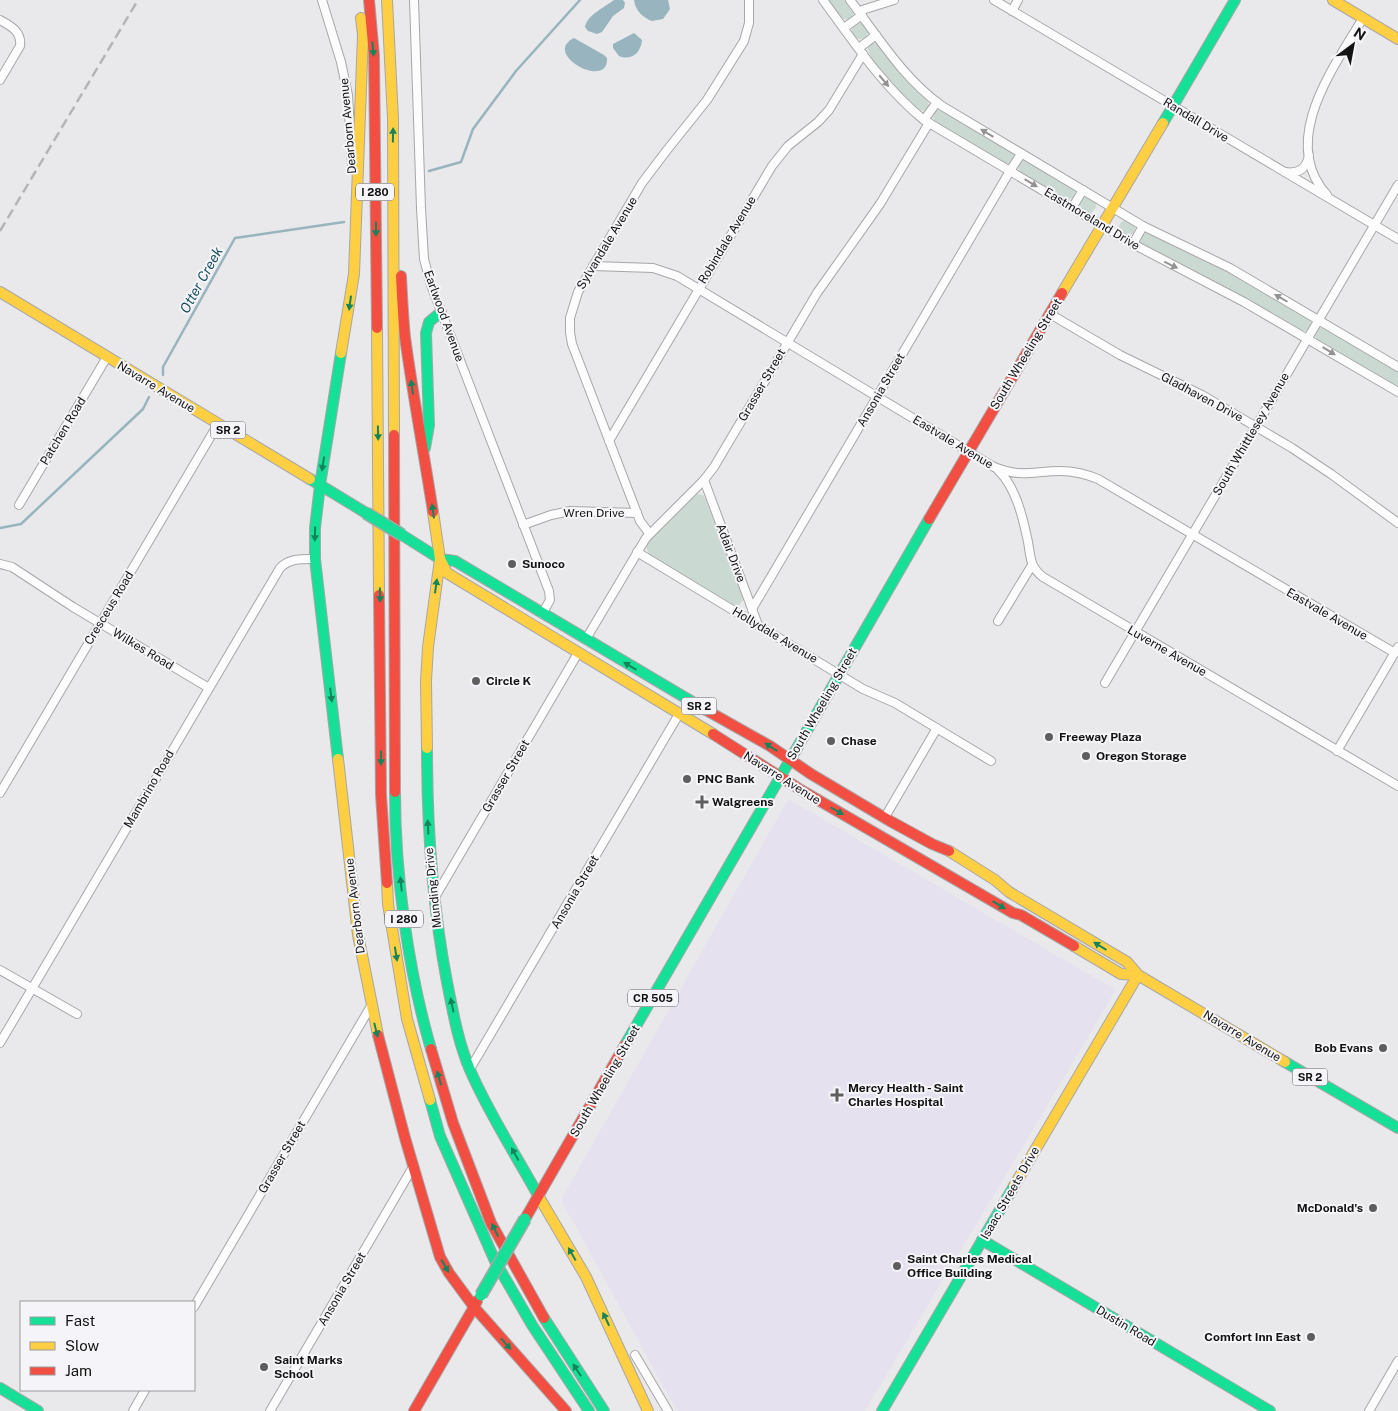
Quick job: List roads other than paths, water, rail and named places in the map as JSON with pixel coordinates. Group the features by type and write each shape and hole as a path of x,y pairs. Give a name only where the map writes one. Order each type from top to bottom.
{"main road":[{"name":"Dearborn Avenue","path":"360,0 363,35 354,274 320,485 315,528 316,559 358,935 371,1006 440,1257 449,1273 474,1307 566,1411"},
{"name":"I 280","path":"369,0 374,55 381,795 388,904 408,1019 440,1136 495,1261 532,1325 589,1411"},
{"name":"I 280","path":"386,0 393,119 395,802 397,848 405,925 424,1024 453,1123 491,1223 553,1334 604,1411"},
{"name":"South Wheeling Street","path":"414,1411 969,452 1235,0"},
{"path":"1333,0 1398,39"},
{"path":"392,184 401,252 405,335 440,559"},
{"name":"Navarre Avenue","path":"0,292 440,559 454,561 660,684 754,736 811,774 884,818 932,844 946,849 1009,892 1127,962 1138,975 1398,1128"},
{"path":"424,452 429,425 426,332 429,322 441,312"},
{"name":"Navarre Avenue","path":"440,559 447,573 780,777 1121,974 1138,975"},
{"name":"Munding Drive","path":"440,559 428,647 426,681 427,809 433,899 440,947 456,1026 470,1069 486,1102 586,1277 648,1411"},
{"path":"480,593 483,588 487,589 533,616 561,624"},
{"path":"534,626 576,644 580,644 585,638"},
{"path":"881,837 907,843 978,883 984,882 988,876"},
{"path":"1021,915 1028,911 1056,926 1081,934"},
{"name":"Isaac Streets Drive","path":"882,1411 1138,975"},
{"name":"Dustin Road","path":"982,1240 1270,1411"},
{"path":"0,1388 38,1411"}],"street":[{"name":"Dearborn Avenue","path":"322,0 341,62 348,95 356,224"},
{"name":"Earlwood Avenue","path":"414,0 424,259 441,312 551,598 542,614"},
{"name":"Sylvandale Avenue","path":"649,534 640,521 570,336 570,318 574,300 642,183 704,104 744,41 750,23 749,0"},
{"name":"Eastmoreland Drive","path":"823,0 896,94 927,122 1133,244 1227,292 1398,392"},
{"name":"Eastmoreland Drive","path":"850,0 910,79 937,102 1143,226 1230,268 1398,367"},
{"path":"844,28 860,13 894,0"},
{"name":"Randall Drive","path":"994,0 1398,239"},
{"path":"1012,11 1018,0"},
{"path":"1332,200 1315,178 1310,162 1310,126 1319,95 1363,18"},
{"path":"0,20 14,28 19,34 21,41 0,80"},
{"path":"861,51 876,35"},
{"name":"Robindale Avenue","path":"609,441 772,166 788,146 818,122 829,110 861,51"},
{"name":"Grasser Street","path":"585,638 649,534 704,480 714,467 827,278 884,198 937,102"},
{"name":"Ansonia Street","path":"752,609 1021,154"},
{"path":"1283,171 1295,173 1303,168 1308,162 1310,154"},
{"name":"South Whittlesey Avenue","path":"1105,683 1398,185"},
{"path":"1072,208 1083,190"},
{"path":"1133,244 1143,226"},
{"name":"Eastvale Avenue","path":"593,266 658,269 677,276 994,467 1018,474 1060,471 1076,472 1091,476 1396,650"},
{"name":"Gladhaven Drive","path":"1050,314 1113,351 1197,392 1256,427 1331,474 1398,523"},
{"name":"Patchen Road","path":"19,505 107,357"},
{"name":"Cresceus Road","path":"0,793 218,424"},
{"path":"994,467 1009,482 1014,493 1028,540 1032,565 998,621"},
{"name":"Adair Drive","path":"704,480 758,625"},
{"name":"Wren Drive","path":"523,525 551,515 570,511 637,513"},
{"name":"Hollydale Avenue","path":"637,552 872,694 895,703 991,761"},
{"name":"Mambrino Road","path":"0,1043 280,568 293,560 316,559"},
{"name":"Wilkes Road","path":"0,564 12,567 100,623 209,688"},
{"name":"Luverne Avenue","path":"1032,565 1047,580 1398,786"},
{"path":"1337,751 1396,650"},
{"name":"Grasser Street","path":"433,899 578,653"},
{"name":"Ansonia Street","path":"470,1069 679,714"},
{"path":"884,818 937,728"},
{"path":"0,970 76,1014"},
{"name":"Grasser Street","path":"195,1305 371,1006"},
{"name":"Ansonia Street","path":"270,1411 414,1166"},
{"path":"636,1355 668,1411"},
{"path":"1369,1411 1398,1361"},
{"path":"133,1411 144,1391"}],"water":[{"path":"614,0 623,0 625,3 624,8 613,16 602,32 597,34 588,31 585,27 589,19"},
{"path":"634,0 668,0 670,9 663,19 652,21 640,13"},
{"path":"634,33 642,40 640,49 631,57 619,56 613,48 613,44"},
{"path":"574,38 604,55 607,58 605,67 598,71 589,70 570,60 566,53 566,45"}],"waterway":[{"name":"Otter Creek","path":"429,171 461,162 473,129 516,71 580,0"},
{"name":"Otter Creek","path":"163,375 163,367 235,238 344,222"},
{"name":"Otter Creek","path":"0,528 21,524 143,409 149,397"}],"railway":[{"path":"0,231 138,0"}],"place":[{"name":"Sunoco","path":"512,564"},
{"name":"Circle K","path":"476,681"},
{"name":"Freeway Plaza","path":"1049,737"},
{"name":"Chase","path":"831,741"},
{"name":"Oregon Storage","path":"1086,756"},
{"name":"PNC Bank","path":"687,779"},
{"name":"Walgreens","path":"702,802"},
{"name":"Bob Evans","path":"1383,1048"},
{"name":"Mercy Health - Saint Charles Hospital","path":"837,1095"},
{"name":"McDonald's","path":"1373,1208"},
{"name":"Saint Charles Medical Office Building","path":"897,1266"},
{"name":"Comfort Inn East","path":"1311,1337"},
{"name":"Saint Marks School","path":"264,1367"}]}
